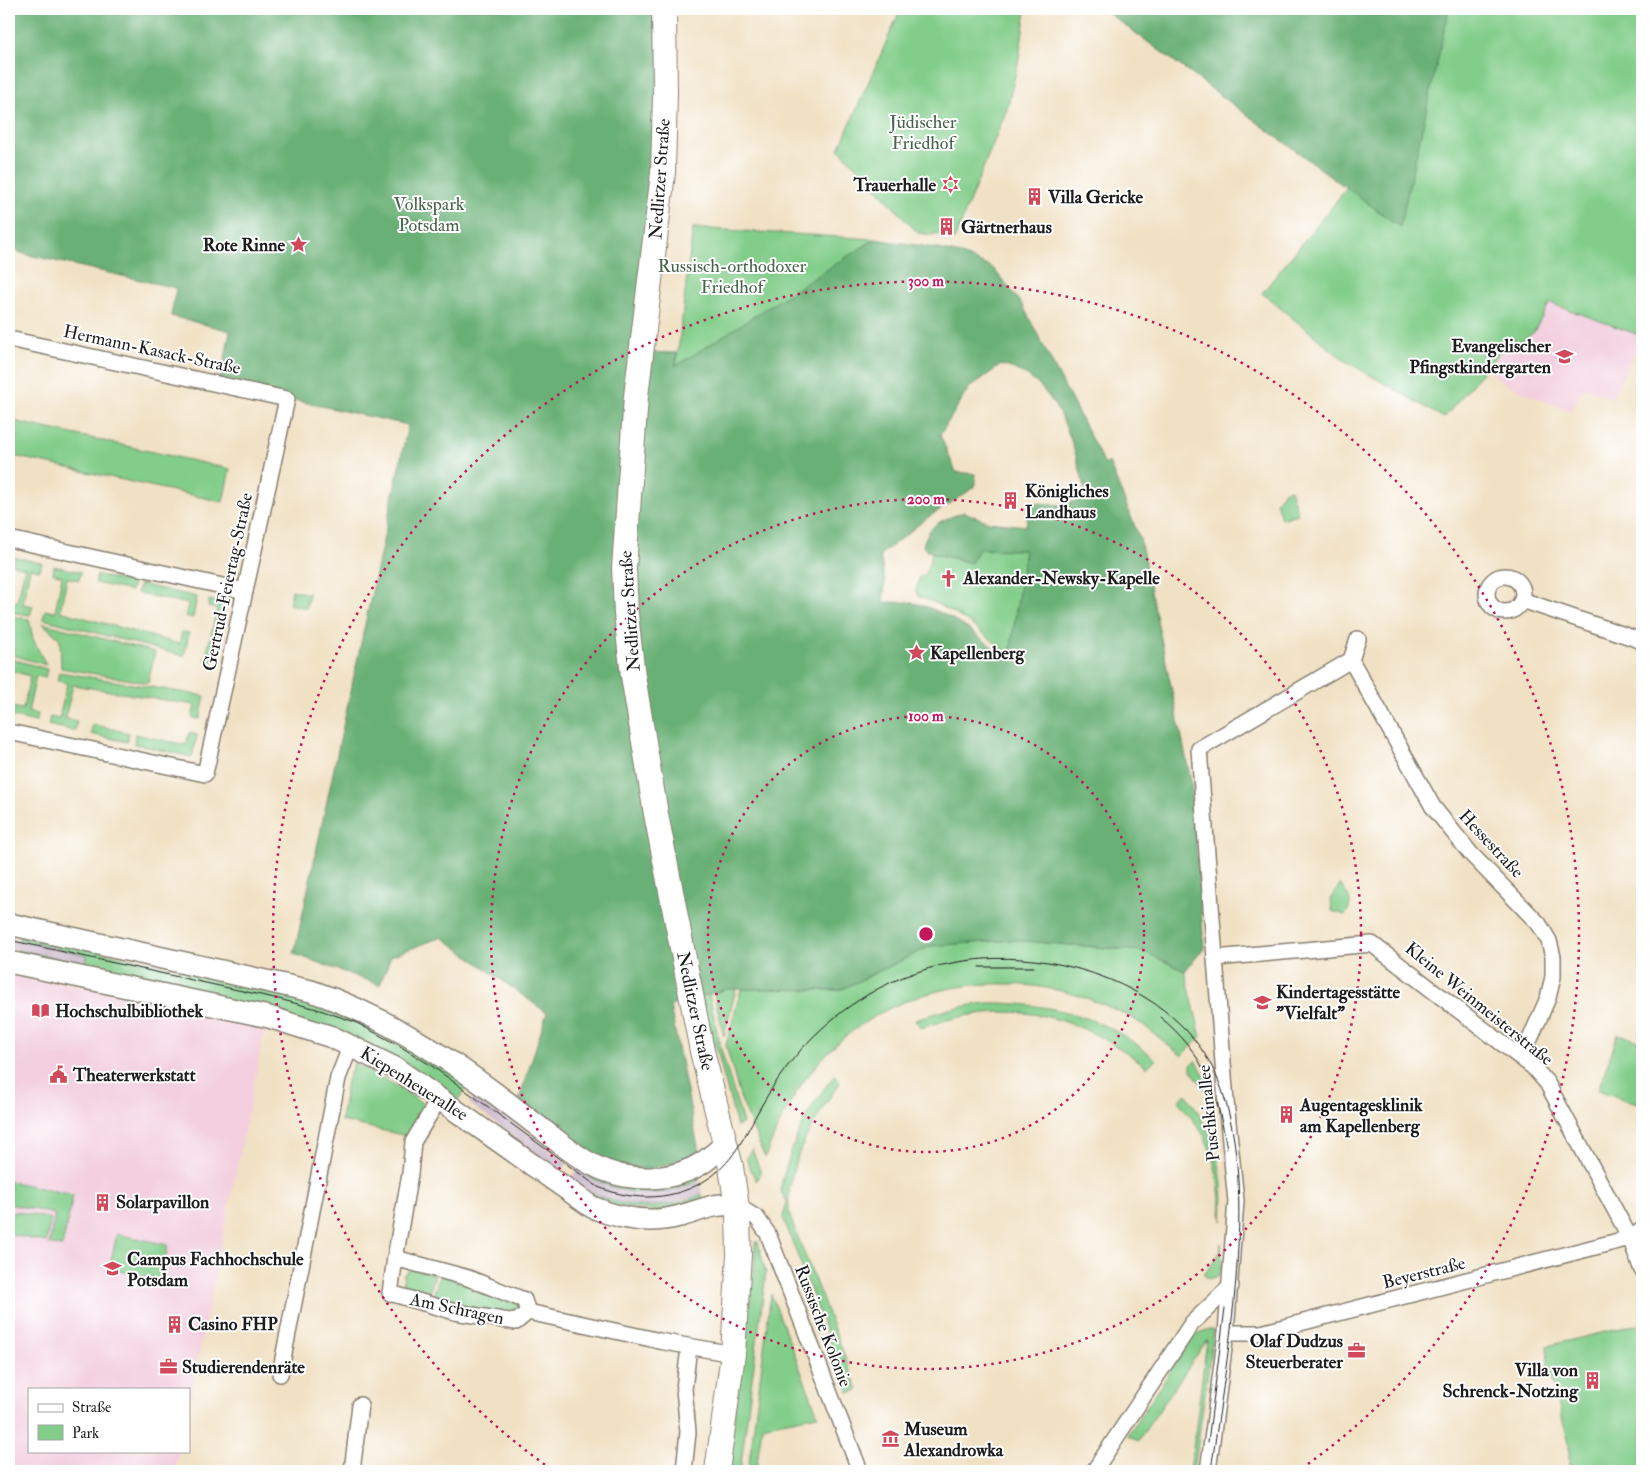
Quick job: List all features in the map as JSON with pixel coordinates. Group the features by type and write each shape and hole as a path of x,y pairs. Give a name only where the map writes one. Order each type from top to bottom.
{"main road":[{"name":"Nedlitzer Straße","path":"664,9 666,93 663,173 660,213 636,396 624,568 626,614 633,676 656,814 693,1006 725,1144 737,1206"},
{"path":"717,1471 734,1354 739,1255 737,1206"}],"street":[{"name":"Hermann-Kasack-Straße","path":"9,339 287,399"},
{"name":"Gertrud-Feiertag-Straße","path":"9,732 206,774 287,399"},
{"path":"9,540 245,591"},
{"path":"1522,600 1642,642"},
{"path":"1351,660 1358,639"},
{"name":"Puschkinallee","path":"1208,1471 1231,1286 1236,1201 1226,1102 1199,749 1351,660"},
{"name":"Hessestraße","path":"1351,660 1432,807 1471,854 1539,924 1549,941 1553,957 1548,998 1530,1039 1516,1054"},
{"name":"Kiepenheuerallee","path":"9,924 310,991 346,1003 391,1024 453,1063 580,1157 607,1171 634,1178 677,1174 706,1161 725,1144"},
{"name":"Kleine Weinmeisterstraße","path":"1215,958 1372,944 1533,1067 1547,1083 1636,1234 1642,1270"},
{"name":"Kiepenheuerallee","path":"9,962 269,1017 299,1025 351,1045 398,1069 592,1207 608,1214 655,1220 679,1216 716,1205 737,1206"},
{"path":"280,1374 338,1078 351,1045"},
{"name":"Am Schragen","path":"441,1098 434,1106 413,1142 410,1155 410,1174 390,1293 455,1312 516,1322 528,1312"},
{"name":"Russische Kolonie","path":"737,1206 757,1218 768,1234 860,1471"},
{"name":"Beyerstraße","path":"1226,1333 1261,1334 1636,1234"},
{"name":"Am Schragen","path":"395,1258 468,1278 524,1300 528,1312"},
{"path":"1094,1471 1192,1323 1231,1286"},
{"name":"Am Schragen","path":"528,1312 658,1341 734,1354"},
{"path":"684,1471 688,1432 684,1389 689,1347"},
{"path":"352,1471 360,1406"}],"shaded area":[{"name":"Evangelischer Pfingstkindergarten","path":"1550,302 1642,336 1612,399 1584,387 1570,412 1510,386 1486,370 1511,338 1533,333"},
{"path":"9,938 88,955 86,965 9,948"},
{"name":"Campus Fachhochschule Potsdam","path":"9,972 266,1024 190,1398 190,1388 28,1388 28,1452 179,1452 175,1471 9,1471"},
{"path":"476,1095 568,1163 561,1172 469,1103"},
{"path":"578,1169 605,1185 636,1193 669,1192 699,1180 702,1194 664,1206 639,1207 623,1205 600,1198 570,1179"}],"green space":[{"name":"Volkspark Potsdam","path":"9,9 653,9 665,22 641,352 677,353 676,366 875,239 957,253 993,268 1023,306 1105,465 1109,462 1140,539 1191,781 1204,948 1185,971 1143,951 1012,940 931,946 840,990 727,989 670,1006 699,1152 677,1163 652,1168 628,1167 593,1155 572,1141 519,1099 547,1013 442,937 391,956 380,985 294,954 408,425 220,384 230,331 171,316 176,288 24,254 9,248","holes":["1001,365 1020,372 1036,383 1049,397 1060,414 1075,451 1085,490 1080,500 1060,505 1029,502 1026,526 989,522 964,512 937,523 925,538 923,546 927,551 971,563 979,549 1025,550 1009,660 976,634 940,612 910,602 883,602 885,582 880,555 927,518 975,487 976,474 956,472 940,435 969,388"]},
{"name":"Jüdischer Friedhof","path":"895,9 1026,9 1019,59 1007,109 954,240 935,233 934,235 918,233 839,149 899,13"},
{"path":"1103,9 1642,9 1642,336 1550,303 1533,333 1520,342 1511,338 1444,418 1344,360 1262,293 1347,188"},
{"path":"1103,9 1449,9 1400,227"},
{"name":"Russisch-orthodoxer Friedhof","path":"693,228 875,239 676,367"},
{"path":"9,420 230,469 223,502 9,455"},
{"path":"1290,489 1298,514 1281,519 1276,502 1284,491"},
{"path":"979,549 1025,550 1010,655 967,621 943,607 918,596 916,592 919,577 926,574 932,553 971,563"},
{"path":"14,557 42,563 40,570 30,568 23,604 33,606 30,615 9,612 9,601 17,602 25,568 13,565"},
{"path":"54,566 81,572 79,580 67,578 60,611 179,644 182,632 189,633 184,656 43,619 45,610 55,612 62,576 53,573"},
{"path":"97,575 133,583 131,591 95,583"},
{"path":"140,584 197,597 193,618 185,616 188,604 137,593"},
{"path":"292,590 309,594 306,608 289,604"},
{"path":"209,600 226,603 213,662 205,660 217,609 208,607"},
{"path":"9,616 29,619 33,639 46,665 9,654"},
{"path":"42,623 155,652 148,683 61,668 60,639"},
{"path":"9,658 47,669 45,678 36,676 28,712 38,714 36,722 9,716 10,707 23,709 30,676 9,670"},
{"path":"59,672 205,696 200,719 192,718 195,705 73,685 65,718 77,721 75,731 48,725 50,717 59,719 67,683 57,681"},
{"path":"92,724 129,733 127,742 91,734"},
{"path":"189,733 197,735 192,757 134,744 135,734 186,745"},
{"path":"1340,884 1350,903 1345,915 1332,911 1331,898"},
{"path":"21,934 303,996 347,1011 471,1083 455,1103 391,1058 15,958 17,950 86,964 87,955 19,940"},
{"path":"1012,940 1143,951 1185,971 1201,1037 1182,1056 1137,1021 1087,999 1043,987 997,984 952,988 909,1000 869,1020 833,1048 796,1093 781,1120 765,1158 740,1097 726,1045 741,989 840,990 931,946"},
{"path":"727,989 736,989 724,1036 714,993"},
{"path":"709,994 720,1046 743,1123 737,1127 718,1054 700,997"},
{"path":"984,1003 1031,1005 1076,1015 1118,1032 1156,1060 1147,1067 1120,1048 1093,1033 1066,1022 1040,1015 1012,1012 983,1013 921,1028 915,1020 949,1009"},
{"path":"1618,1034 1642,1042 1642,1106 1598,1090"},
{"path":"1196,1060 1210,1086 1215,1103 1191,1070 1191,1065"},
{"path":"354,1063 397,1086 429,1108 411,1137 341,1121 347,1081"},
{"path":"835,1075 840,1083 810,1129 802,1146 795,1164 789,1199 790,1217 858,1390 849,1393 783,1217 787,1202 780,1190 800,1129 824,1088"},
{"path":"1186,1094 1204,1124 1216,1154 1222,1186 1222,1221 1217,1178 1212,1156 1204,1136 1178,1101"},
{"path":"752,1149 761,1173 756,1181 746,1158"},
{"path":"582,1164 697,1172 699,1180 668,1191 652,1193 621,1190 592,1178 578,1169"},
{"path":"9,1181 73,1195 62,1247 49,1244 55,1214 9,1204"},
{"path":"585,1190 628,1205 657,1206 672,1204 702,1194 703,1200 657,1211 609,1206"},
{"path":"15,1211 51,1219 46,1242 9,1234 9,1212 15,1213"},
{"path":"117,1234 168,1245 161,1280 109,1269"},
{"path":"755,1242 758,1242 766,1273 740,1471 724,1471 729,1454 754,1272"},
{"path":"1221,1243 1222,1266 1219,1275 1208,1278 1204,1275 1220,1252"},
{"path":"411,1269 435,1274 428,1297 407,1291 403,1283 404,1274"},
{"path":"440,1275 520,1303 522,1308 515,1316 462,1307 432,1299"},
{"path":"771,1294 818,1415 762,1426 756,1471 748,1471"},
{"path":"1642,1323 1642,1471 1569,1471 1569,1443 1548,1364 1547,1346"},
{"path":"1206,1330 1214,1330 1194,1471 1190,1471 1207,1340 1138,1441 1128,1435 1193,1337"}],"tram line":[{"path":"9,940 279,999 355,1022 432,1066 598,1187 612,1192 640,1197 655,1197 683,1191 696,1186 718,1171 734,1153 773,1087 795,1056 835,1017 867,995 891,982 941,965 995,958 1049,962 1075,968 1112,981 1130,989 1164,1010 1192,1037 1204,1053 1224,1095 1235,1144 1239,1199 1238,1257 1233,1315 1211,1471"},
{"path":"979,967 1034,967"},
{"path":"1160,1017 1188,1045 1199,1060 1214,1093 1227,1149"},
{"path":"1208,1442 1225,1308"}],"place":[{"name":"Trauerhalle","path":"950,185"},
{"name":"Villa Gericke","path":"1034,197"},
{"name":"Gärtnerhaus","path":"947,227"},
{"name":"Rote Rinne","path":"299,245"},
{"name":"Evangelischer Pfingstkindergarten","path":"1565,356"},
{"name":"Königliches Landhaus","path":"1011,501"},
{"name":"Alexander-Newsky-Kapelle","path":"949,578"},
{"name":"Kapellenberg","path":"916,653"},
{"name":"Kindertagesstätte \"Vielfalt\"","path":"1262,1002"},
{"name":"Hochschulbibliothek","path":"41,1011"},
{"name":"Theaterwerkstatt","path":"59,1075"},
{"name":"Augentagesklinik am Kapellenberg","path":"1286,1115"},
{"name":"Solarpavillon","path":"102,1202"},
{"name":"Campus Fachhochschule Potsdam","path":"113,1269"},
{"name":"Casino FHP","path":"174,1324"},
{"name":"Olaf Dudzus Steuerberater","path":"1357,1351"},
{"name":"Studierendenräte","path":"168,1367"},
{"name":"Villa von Schrenck-Notzing","path":"1592,1380"},
{"name":"Museum Alexandrowka","path":"890,1439"}]}
